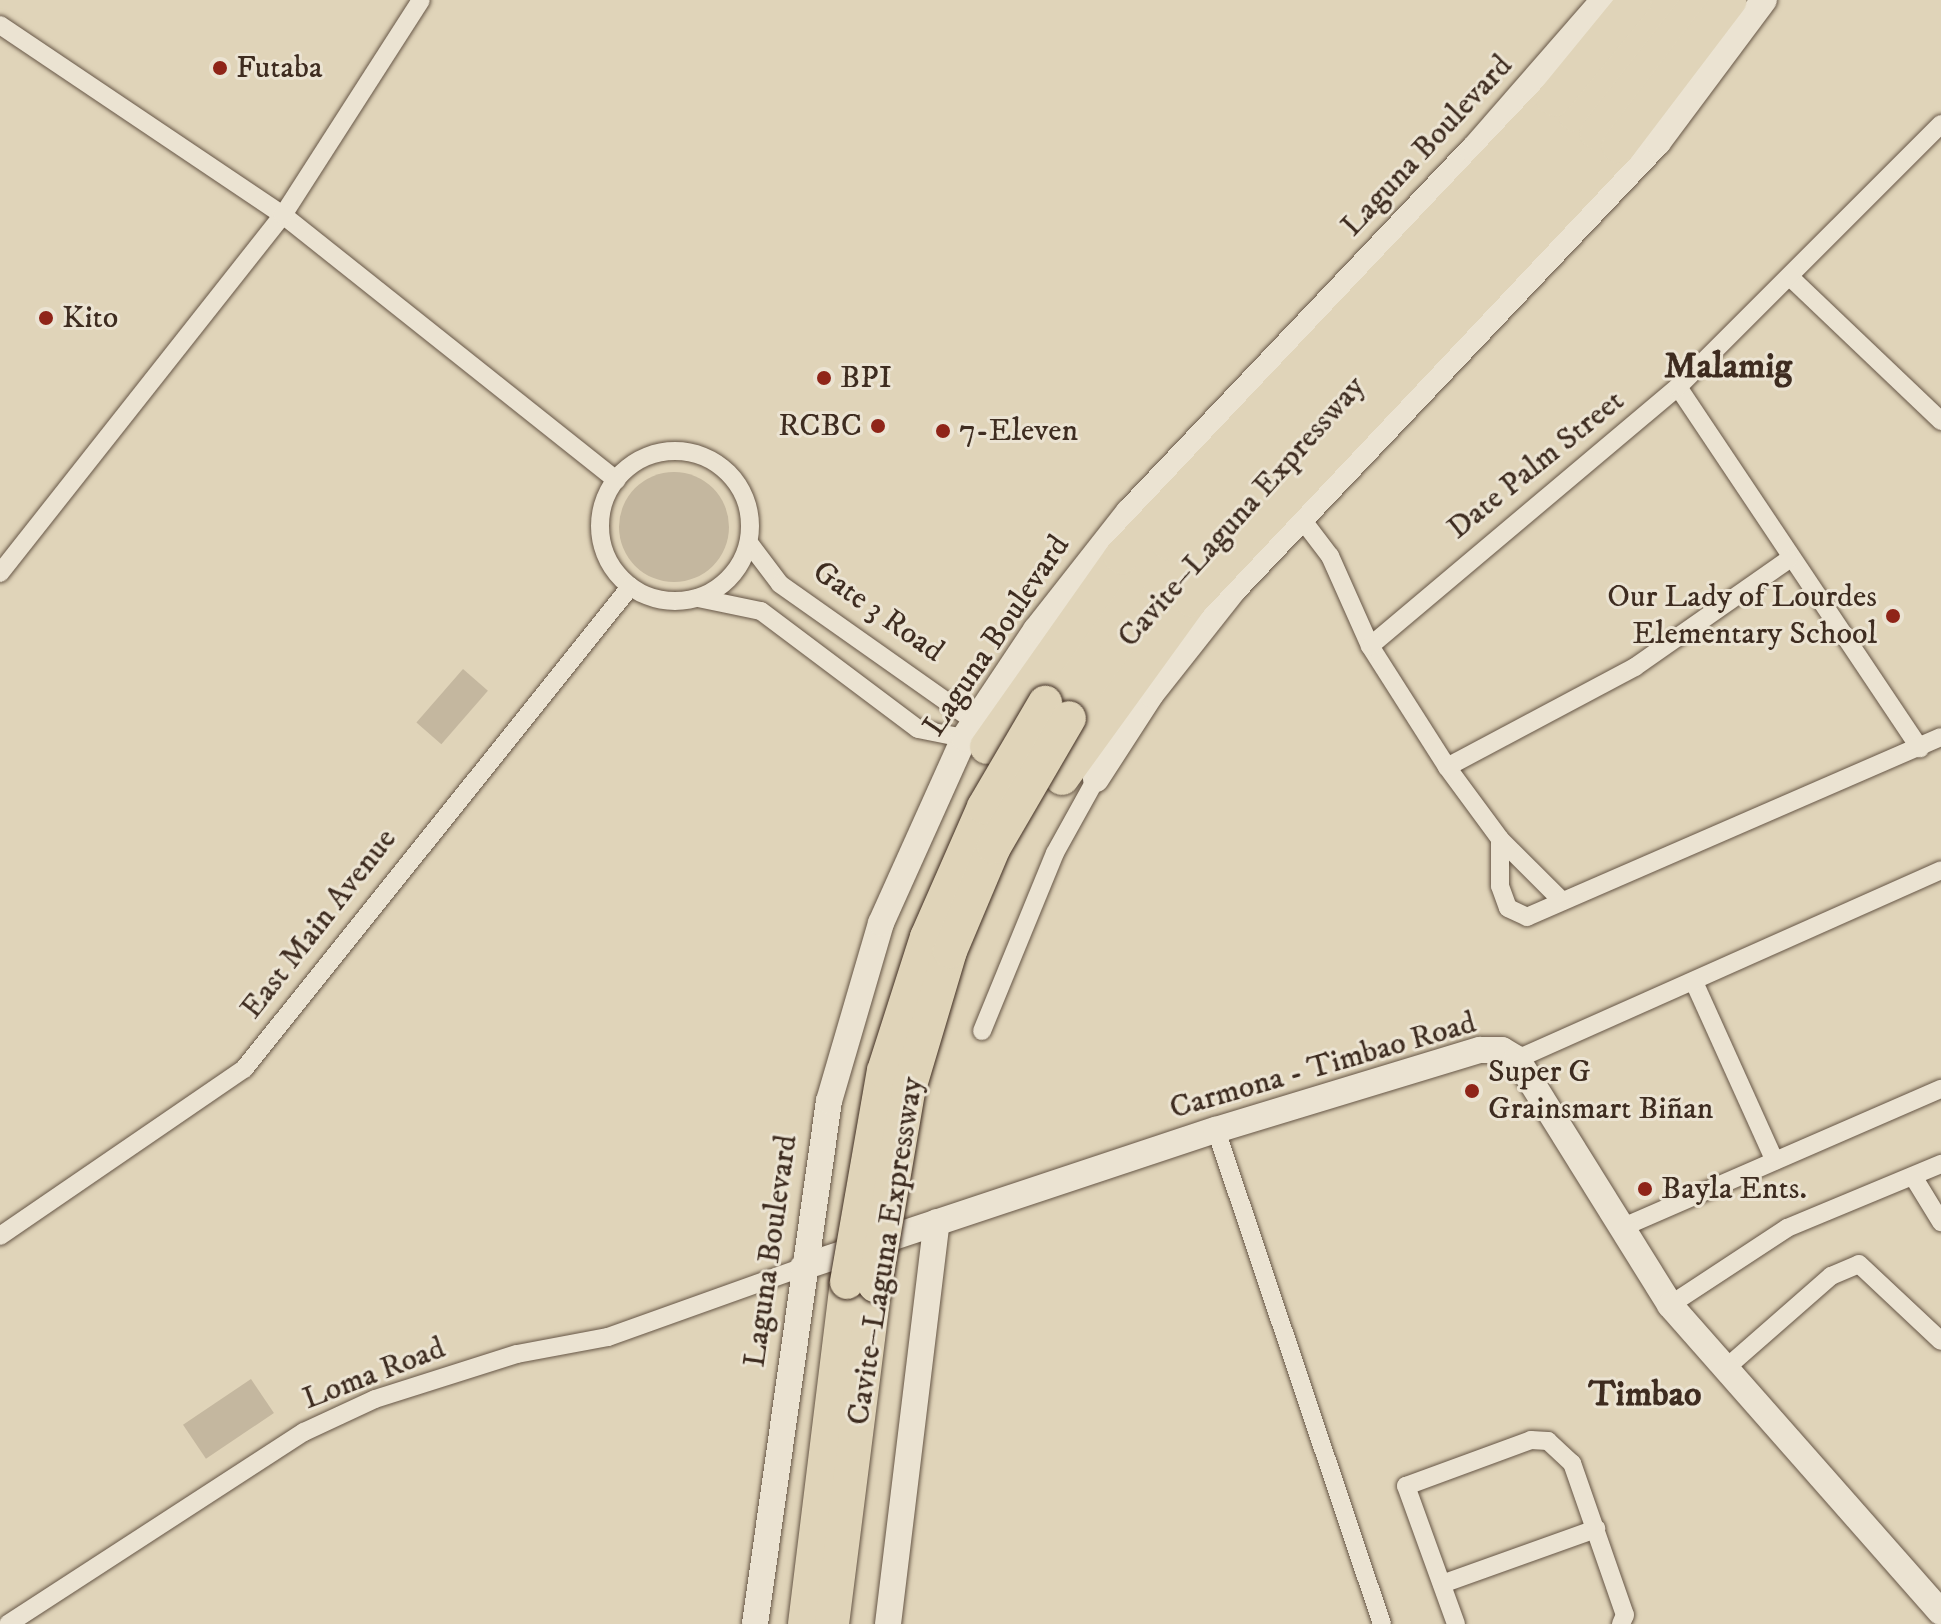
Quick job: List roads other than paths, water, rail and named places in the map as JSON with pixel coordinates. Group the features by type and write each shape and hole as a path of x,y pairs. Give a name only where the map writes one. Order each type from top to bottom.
{"highway":[{"path":"981,734 1129,549 1544,110 1635,0"},
{"name":"Cavite–Laguna Expressway","path":"805,1624 861,1284 908,1092 950,951 1057,710 1168,543 1556,136 1667,0"},
{"name":"Cavite–Laguna Expressway","path":"1057,710 1175,578 1597,133 1701,0"},
{"path":"1077,772 1127,679 1223,563 1619,146 1730,0"},
{"name":"Cavite–Laguna Expressway","path":"832,1624 861,1284"}],"main road":[{"name":"Laguna Boulevard","path":"755,1624 820,1142 853,1010 898,877 981,734 1129,512 1473,150 1604,0"},
{"path":"1077,772 1301,518 1658,142 1764,0"},
{"name":"Gate 3 Road","path":"981,734 1077,772"},
{"name":"Carmona - Timbao Road","path":"803,1267 1216,1130 1480,1050 1517,1059 1670,1305 1941,1612"},
{"path":"888,1624 937,1222"}],"street":[{"path":"0,573 283,215 421,0"},
{"path":"0,25 283,215 616,480"},
{"name":"Date Palm Street","path":"1370,646 1678,387 1792,279 1941,124"},
{"path":"1792,279 1935,415 1941,393"},
{"path":"1678,387 1788,560 1920,748"},
{"path":"660,452 700,455 729,472 744,494 749,543 727,581 698,598 663,601 630,587 606,558 600,534 601,509 616,480 660,452"},
{"path":"1301,518 1330,556 1370,646 1447,767 1500,839 1562,901"},
{"name":"Gate 3 Road","path":"749,543 780,584 981,734"},
{"path":"1447,767 1635,667 1788,560"},
{"name":"East Main Avenue","path":"0,1236 244,1069 630,587"},
{"name":"Gate 3 Road","path":"698,598 761,611 918,729 981,734"},
{"path":"1500,839 1508,908 1527,917 1941,737"},
{"path":"982,1031 1049,865 1077,772"},
{"path":"1517,1059 1941,870"},
{"path":"1694,982 1775,1161"},
{"path":"1621,1228 1941,1089"},
{"path":"1216,1130 1382,1624"},
{"path":"1670,1305 1787,1228 1914,1178 1941,1164"},
{"path":"1914,1178 1941,1222"},
{"path":"1726,1368 1831,1276 1859,1264 1941,1341"},
{"name":"Loma Road","path":"8,1624 304,1432 375,1399 517,1354 608,1337 803,1267"},
{"path":"1456,1624 1406,1486 1531,1440 1548,1441 1572,1463 1625,1615 1621,1624"},
{"path":"1442,1584 1596,1529"}],"place":[{"name":"Futaba","path":"220,68"},
{"name":"Kito","path":"46,318"},
{"name":"BPI","path":"824,378"},
{"name":"RCBC","path":"878,426"},
{"name":"7-Eleven","path":"943,431"},
{"name":"Our Lady of Lourdes Elementary School","path":"1893,616"},
{"name":"Super G Grainsmart Biñan","path":"1472,1091"},
{"name":"Bayla Ents.","path":"1645,1189"}],"district":[{"name":"Malamig","path":"1728,367"},
{"name":"Timbao","path":"1645,1395"}]}
